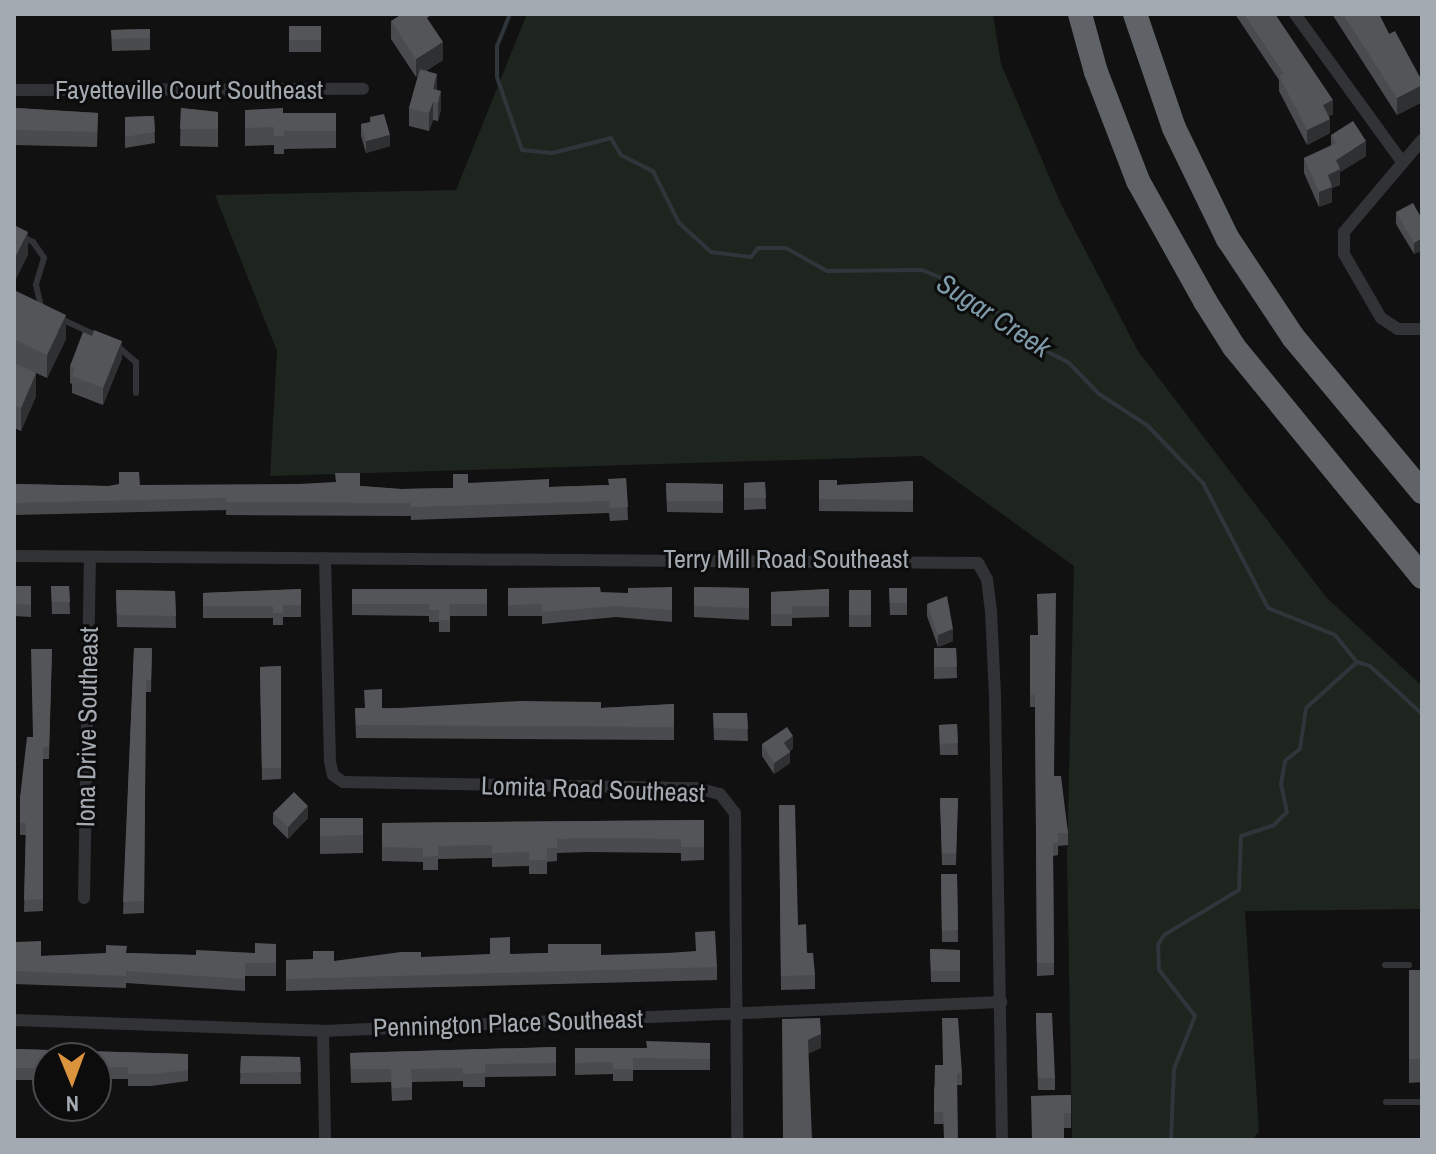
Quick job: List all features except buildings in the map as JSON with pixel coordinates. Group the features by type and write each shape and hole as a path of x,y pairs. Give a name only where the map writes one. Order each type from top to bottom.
{"highway":[{"path":"1080,14 1096,72 1138,181 1205,301 1234,347 1422,577"},
{"path":"1135,14 1174,128 1228,239 1293,337 1422,492"}],"street":[{"path":"1295,14 1402,162"},
{"name":"Fayetteville Court Southeast","path":"14,90 363,89"},
{"path":"1422,140 1344,232 1344,254 1381,318 1398,329 1422,329"},
{"name":"Terry Mill Road Southeast","path":"14,556 978,563 987,579 991,611 1002,1140"},
{"name":"Iona Drive Southeast","path":"84,898 90,557"},
{"name":"Lomita Road Southeast","path":"325,558 333,775 366,784 697,788 720,794 735,813 739,1014 737,1140"},
{"name":"Pennington Place Southeast","path":"14,1020 323,1031 1001,1002"},
{"path":"323,1031 325,1140"}],"lane":[{"path":"14,233 33,242 44,258 37,305 127,350 136,362 136,393"},
{"path":"1385,965 1409,965"},
{"path":"1386,1102 1422,1102"}],"shaded area":[{"path":"527,14 993,14 1001,64 1061,204 1138,351 1326,597 1422,686 1422,909 1245,911 1259,1131 1253,1140 1072,1140 1067,857 1074,566 922,456 270,476 277,351 215,195 456,190"}],"waterway":[{"name":"Sugar Creek","path":"510,14 497,46 497,77 522,150 553,153 611,138 621,155 653,171 679,223 711,252 751,257 758,248 786,248 827,271 922,270 947,280 1019,327 1042,349 1069,363 1099,394 1147,425 1203,483 1268,608 1335,635 1357,662 1370,666 1422,714"},
{"path":"1171,1140 1174,1069 1195,1016 1159,970 1158,945 1164,935 1239,890 1241,836 1274,825 1287,812 1281,784 1285,761 1300,749 1306,708 1357,662"}]}
